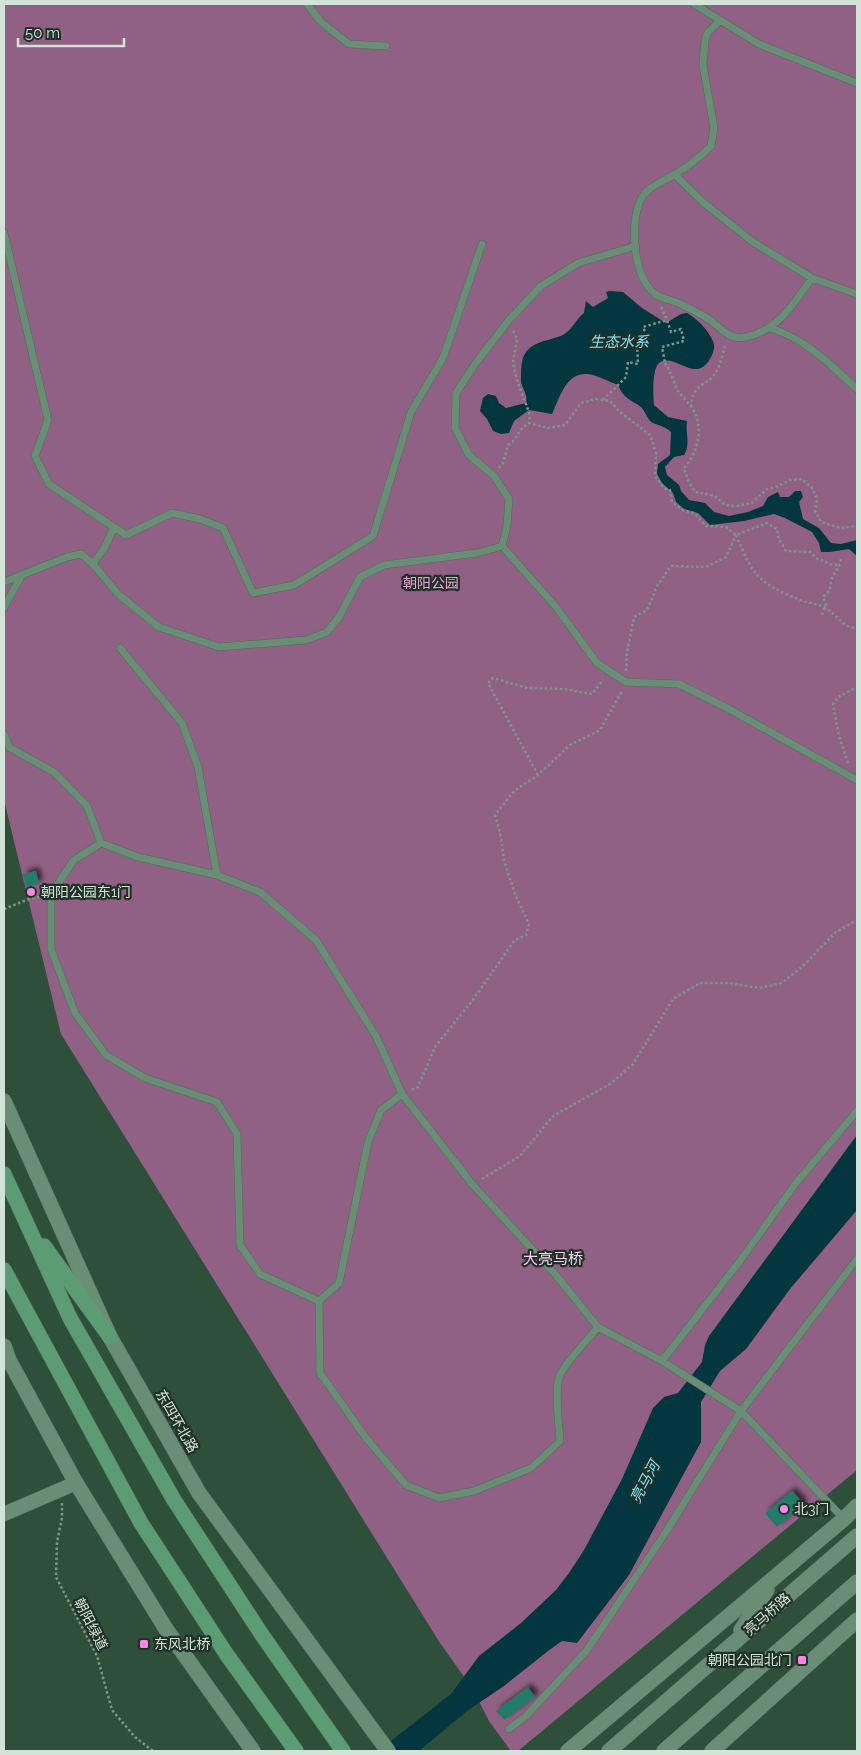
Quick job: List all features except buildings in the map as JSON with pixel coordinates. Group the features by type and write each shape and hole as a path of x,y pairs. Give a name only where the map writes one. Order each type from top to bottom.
{"highway":[{"path":"4,1174 70,1318 174,1500 260,1632 343,1751"},
{"path":"23,1217 110,1337"},
{"path":"4,1270 141,1523 226,1655 296,1751"}],"street":[{"name":"东四环北路","path":"4,1101 110,1337 199,1493 370,1729 388,1751"},
{"path":"6,1356 76,1483 166,1629 253,1751"},
{"path":"4,1514 76,1483"},
{"path":"568,1751 844,1519 857,1506"},
{"name":"亮马桥路","path":"609,1751 857,1536"},
{"path":"731,1646 776,1576"},
{"path":"664,1751 857,1582"},
{"path":"712,1751 857,1620"}],"lane":[{"path":"307,4 321,22 349,44 386,46"},
{"path":"694,4 759,44 857,83"},
{"path":"720,20 708,32 705,40 703,65 714,128 711,146 694,161 652,187 641,200 634,227 637,258 644,280 656,295 693,310 711,320 727,335 745,338 770,328 788,312 812,278"},
{"path":"675,174 704,203 753,242 812,278 857,294"},
{"path":"4,233 48,420 35,456 49,484 126,535 172,513 200,518 223,528 253,593 294,585 373,536 411,412 444,358 482,244"},
{"path":"502,546 508,526 509,499 494,476 470,455 455,428 456,393 475,364 509,320 541,286 578,263 636,246"},
{"path":"770,328 797,338 857,389"},
{"path":"94,564 105,547 114,527"},
{"path":"4,582 67,557 81,554 94,564 118,594 160,627 218,647 306,640 327,632 339,617 360,577 384,565 476,553 502,546"},
{"path":"502,546 556,607 597,663 626,682 679,684 729,709 857,780"},
{"path":"4,607 23,574"},
{"path":"120,648 182,723 198,767 216,875"},
{"path":"4,734 9,747 55,774 87,806 101,843 138,857 216,875 260,892 316,940 377,1038 402,1094 473,1185 555,1274 598,1327 662,1361 742,1411 844,1519"},
{"path":"101,843 74,860 51,894 51,949 74,1013 106,1055 145,1078 217,1102 237,1134 240,1245 260,1274 319,1301"},
{"path":"402,1094 381,1110 368,1142 339,1283 319,1301 320,1373 366,1438 406,1486 439,1498 474,1491 531,1468 560,1441 557,1407 559,1377 598,1327"},
{"path":"662,1361 740,1261 796,1183 857,1111"},
{"path":"509,1729 526,1716 587,1650 664,1535 742,1411 857,1259"}],"path":[{"path":"509,320 517,339 513,363 530,415 529,423"},
{"path":"603,400 626,377 628,362 638,364 637,341 648,338 643,328 667,320 671,332 682,329 684,341 662,347 664,362 670,371 677,389 695,414 699,429 692,460 684,468 695,492 715,496 725,506 737,506 752,503 766,489 776,487 790,480 802,479 813,489 817,499 815,511 821,522 841,528 857,526"},
{"path":"691,409 692,398 700,386 716,374 727,335"},
{"path":"494,476 503,463 508,444 515,440 520,429 529,423 548,428 565,425 581,403 596,399 610,401 620,412 650,435 656,453 655,476 664,488 670,490 672,502 683,510 694,512 706,526 726,527 736,535 755,574 770,587 810,604 825,607 849,628 857,628"},
{"path":"736,535 767,523 778,529 779,539 786,551 810,552 816,558 832,565 840,565"},
{"path":"822,616 826,604 823,597 830,590 830,579 840,565 841,557"},
{"path":"538,775 488,683 494,678 527,688 564,689 592,694 610,671"},
{"path":"849,766 839,736 833,704 838,697 857,687"},
{"path":"402,1094 418,1087 435,1048 475,997 514,941 526,935 529,924 515,894 504,862 501,837 495,815"},
{"path":"4,909 29,899 51,894"},
{"path":"473,1185 520,1156 553,1116 610,1084 632,1064 673,999 700,983 728,983 759,988 782,983 804,966 836,932 857,920"},
{"name":"朝阳绿道","path":"61,1490 62,1518 57,1542 56,1578 97,1656 112,1710 135,1737 153,1751"}],"green space":[{"name":"朝阳公园","path":"4,4 857,4 857,1470 518,1751 511,1751 489,1721 472,1688 440,1643 61,1034 4,800"}],"water":[{"name":"生态水系","path":"606,292 623,292 642,308 666,323 681,314 687,313 702,325 713,342 714,349 712,355 706,364 700,368 693,369 672,361 665,361 659,363 654,377 654,405 668,417 687,421 686,451 684,455 674,457 665,467 667,475 679,485 681,491 689,500 705,503 714,512 729,516 748,512 763,506 768,497 778,492 780,497 789,497 795,491 801,491 803,497 799,502 803,519 819,528 831,543 841,544 857,540 857,556 849,549 821,552 819,543 812,532 774,514 744,521 710,525 698,513 684,509 676,502 673,493 662,483 657,474 658,464 670,455 671,432 651,422 641,407 625,396 618,385 597,376 585,374 572,378 560,395 552,414 529,410 514,421 509,433 501,434 493,431 487,419 480,411 483,398 488,394 496,396 499,403 506,408 526,403 526,396 521,381 524,355 538,343 566,333 584,313 586,301 593,307 608,298"},
{"name":"亮马河","path":"857,1135 857,1210 790,1289 746,1349 720,1371 701,1402 701,1442 629,1575 577,1643 562,1641 504,1686 467,1711 419,1751 378,1751 451,1694 479,1656 521,1623 556,1590 584,1550 622,1479 653,1408 664,1397 678,1393 702,1362 705,1345 709,1336"}],"place":[{"name":"朝阳公园东1门","path":"31,892"},
{"name":"北3门","path":"784,1509"},
{"name":"东风北桥","path":"144,1644"},
{"name":"朝阳公园北门","path":"802,1660"}],"district":[{"name":"大亮马桥","path":"553,1259"}]}
